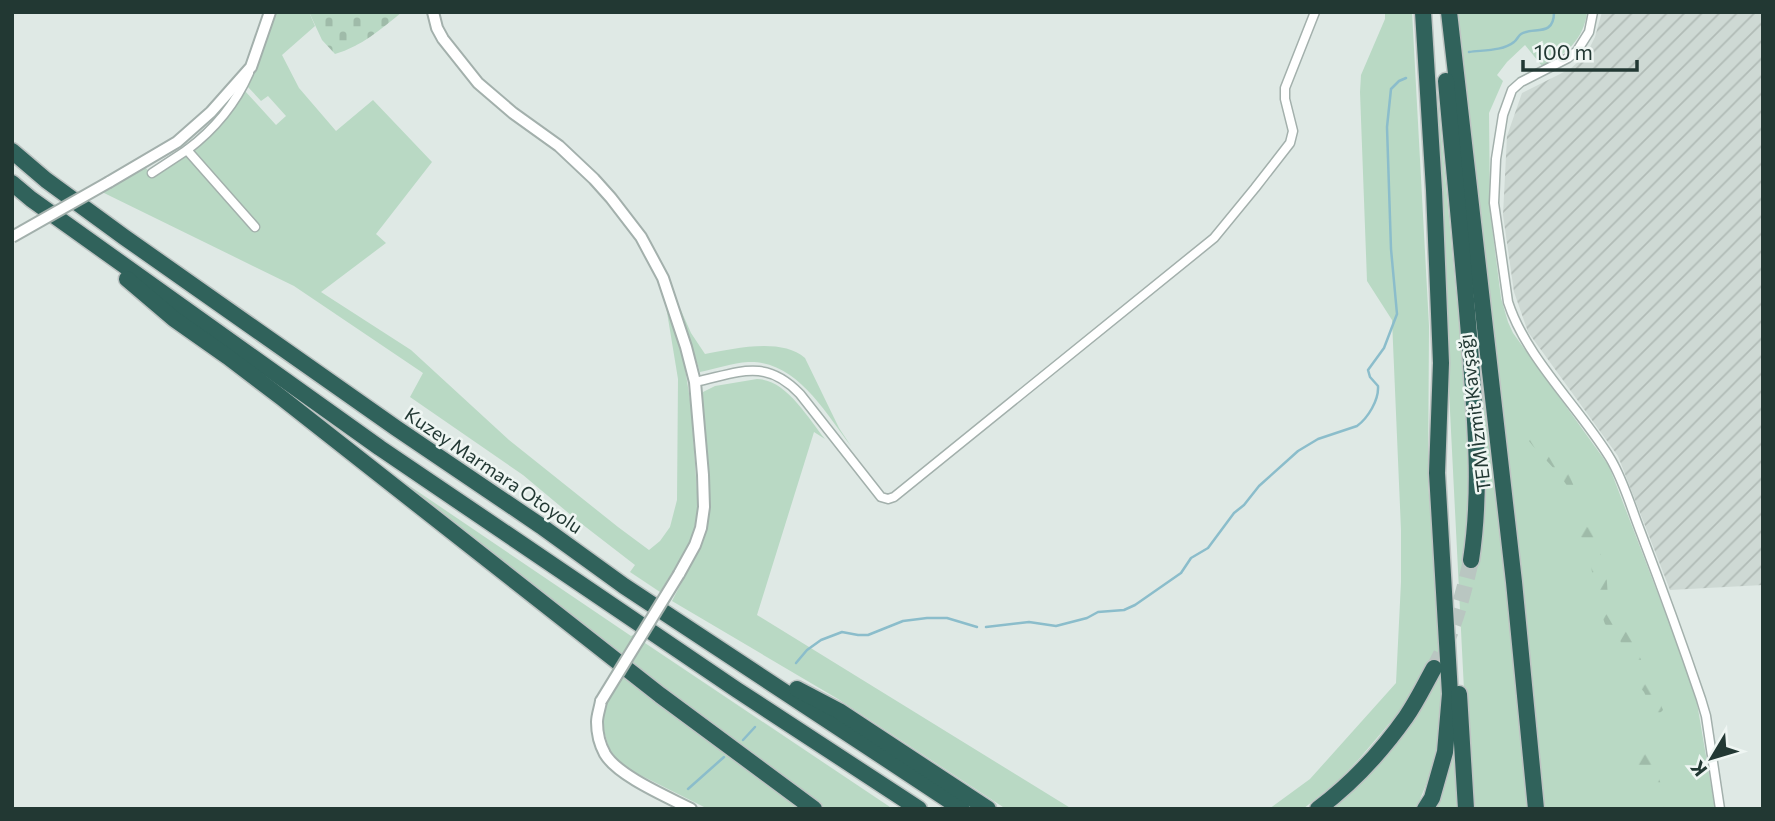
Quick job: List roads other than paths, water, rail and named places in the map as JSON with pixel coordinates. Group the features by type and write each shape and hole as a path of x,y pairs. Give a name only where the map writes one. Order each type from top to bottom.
{"highway":[{"path":"1423,12 1441,363 1437,474 1450,694 1445,752 1432,797 1425,809"},
{"path":"1442,12 1443,56 1461,234 1477,448 1476,527 1471,560"},
{"name":"TEM İzmit Kavşağı","path":"1449,12 1514,582 1536,809"},
{"name":"Kuzey Marmara Otoyolu","path":"12,151 47,180 205,295 624,586 962,809"},
{"path":"12,183 174,319 302,414 660,695 814,809"},
{"path":"31,198 380,447 737,690 919,809"},
{"name":"TEM İzmit Kavşağı","path":"1441,363 1466,809"},
{"path":"723,651 839,711 988,809"},
{"path":"1318,809 1389,739 1407,715 1434,668"}],"street":[{"path":"152,173 187,150 219,122 240,91 270,12"},
{"path":"433,12 443,39 478,83 578,163 628,218 663,278 686,347 695,382 703,475 704,507 701,528 679,574 601,701 597,721 605,754 617,767 630,777 691,809"},
{"path":"695,382 751,370 766,371 786,380 881,497 894,497 1214,238 1290,143 1293,131 1285,88 1315,12"},
{"path":"1593,12 1589,32 1577,51 1558,64 1521,82 1512,90 1503,115 1496,159 1494,203 1507,302 1526,342 1616,469 1701,699 1720,809"},
{"path":"12,237 155,156 186,135 211,112 251,67"},
{"path":"187,150 255,227"}],"waterway":[{"path":"1469,52 1504,47 1526,32 1547,28 1551,25 1554,12"},
{"path":"986,627 1029,622 1056,626 1087,618 1098,612 1124,610 1135,605 1181,573 1191,558 1208,548 1234,513 1259,486 1298,451 1318,439 1357,426 1365,418 1375,403 1378,391 1378,386 1368,370 1384,348 1397,314 1391,249 1387,127 1391,89 1406,78"},
{"path":"796,663 807,650 821,640 842,632 868,635 903,621 927,618 947,618 977,627"},
{"path":"743,740 755,727"},
{"path":"688,789 724,757"}],"tunnel":[{"path":"1434,668 1456,616 1471,560"}]}
